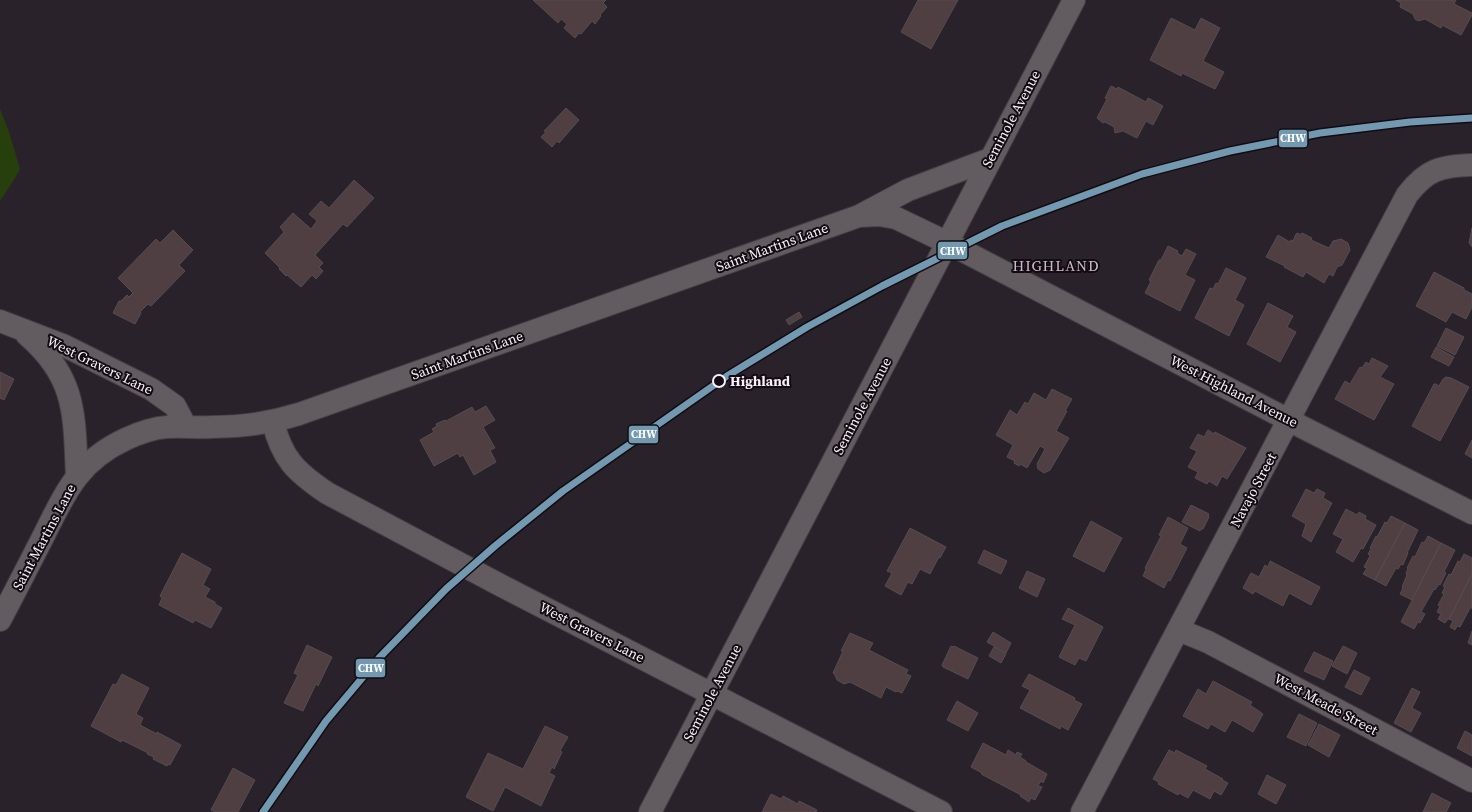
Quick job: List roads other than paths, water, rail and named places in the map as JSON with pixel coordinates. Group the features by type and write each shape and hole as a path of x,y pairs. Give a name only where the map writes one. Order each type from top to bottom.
{"street":[{"name":"Seminole Avenue","path":"650,812 1074,0"},
{"name":"Saint Martins Lane","path":"0,620 64,496 77,476 90,461 102,452 133,436 153,429 235,426 273,422 328,405 859,216 908,190 990,159"},
{"name":"Navajo Street","path":"1082,812 1290,420 1407,195 1417,182 1430,173 1446,167 1472,165"},
{"name":"Saint Martins Lane","path":"859,216 879,215 896,218 948,242 997,268"},
{"name":"West Highland Avenue","path":"997,268 1472,513"},
{"name":"Saint Martins Lane","path":"10,325 35,343 52,361 66,387 72,406 77,476"},
{"name":"West Gravers Lane","path":"10,325 64,346 151,389 175,406 186,427"},
{"name":"West Gravers Lane","path":"273,422 276,436 282,451 291,463 304,477 327,493 502,586 941,812"},
{"name":"West Meade Street","path":"1179,630 1208,642 1472,781"}],"place":[{"name":"Highland","path":"719,381"}],"district":[{"name":"HIGHLAND","path":"1056,266"}]}
